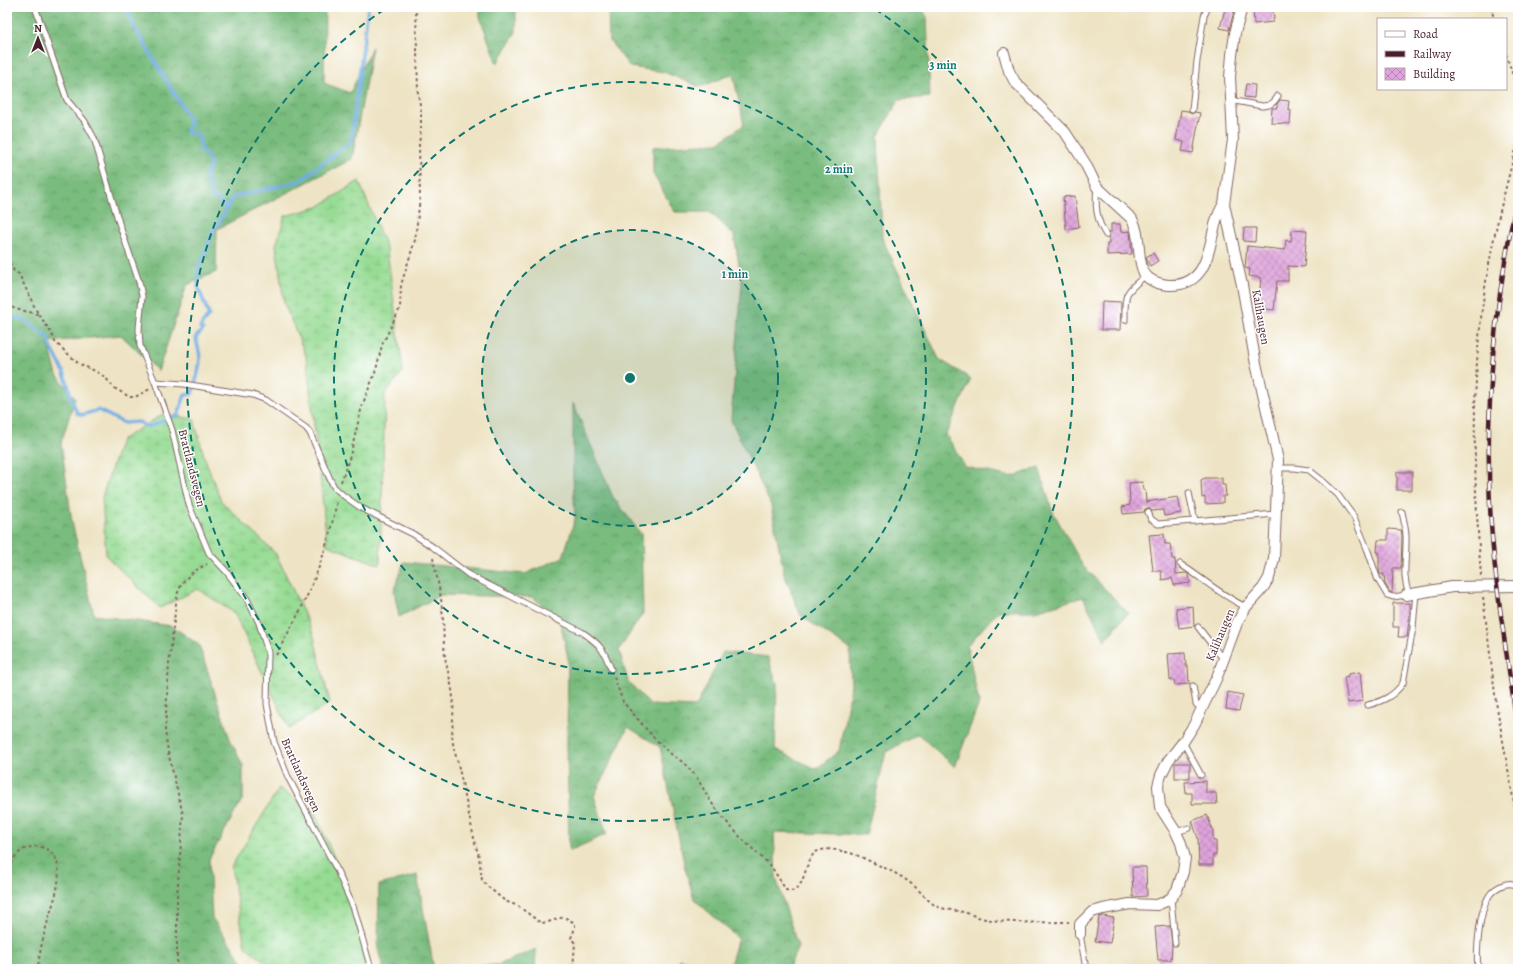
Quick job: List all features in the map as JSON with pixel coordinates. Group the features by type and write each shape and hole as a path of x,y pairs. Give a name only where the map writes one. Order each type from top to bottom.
{"street":[{"name":"Kalihaugen","path":"1146,275 1149,279 1157,283 1168,285 1183,283 1196,276 1207,259 1217,218 1224,204 1233,140 1230,77 1235,33 1242,7"},
{"path":"1004,53 1009,71 1015,82 1065,132 1086,163 1097,187 1132,219 1138,234 1142,267 1146,275"},
{"name":"Kalihaugen","path":"1171,898 1177,890 1183,872 1185,858 1176,832 1160,807 1158,786 1161,775 1168,761 1183,742 1202,709 1217,678 1237,623 1246,607 1263,588 1272,570 1274,559 1278,468 1276,446 1255,359 1242,285 1224,204"},
{"path":"1411,594 1452,587 1518,586"},
{"path":"1080,929 1092,912 1130,904 1157,904 1171,898"}],"lane":[{"name":"Brattlandsvegen","path":"35,7 67,100 84,120 96,144 119,223 139,282 142,296 139,329 140,346 156,384 172,430 189,505 209,552 226,571 247,600 259,623 268,652 267,704 274,742 288,777 336,868 354,909 371,969"},
{"path":"1192,110 1197,61 1204,16 1208,7"},
{"path":"1230,100 1267,106 1271,104 1278,96"},
{"path":"1097,187 1095,202 1097,215 1101,227 1106,235"},
{"path":"1124,320 1125,298 1128,290 1146,275"},
{"path":"156,384 184,384 253,395 266,400 306,428 310,433 330,479 338,491 361,508 413,534 469,575 582,632 596,641 606,656 612,669"},
{"path":"1278,468 1309,470 1333,490 1354,517 1378,580 1388,595 1393,597 1411,594"},
{"path":"1189,493 1195,521"},
{"path":"1148,512 1151,519 1158,524 1276,514"},
{"path":"1368,705 1392,696 1399,690 1403,683 1413,628 1411,594 1405,585 1404,576 1406,531 1402,512"},
{"path":"1180,564 1200,576 1221,594 1246,607"},
{"path":"1198,627 1219,654 1224,657"},
{"path":"1193,686 1196,704 1202,709"},
{"path":"1183,742 1201,775"},
{"path":"1176,832 1189,828"},
{"path":"1478,969 1477,947 1485,903 1490,894 1498,887 1510,883 1518,886"},
{"path":"1171,898 1175,943"},
{"path":"1080,929 1086,969"}],"path":[{"path":"268,664 277,654 286,635 300,613 316,576 332,527 338,491 350,456 362,406 376,370 382,345 400,308 401,285 415,240 420,198 419,178 421,111 418,93 416,7"},
{"path":"1491,7 1494,18"},
{"path":"1507,57 1518,91"},
{"path":"1518,142 1499,214 1484,298 1477,362 1475,447 1477,518 1482,587 1494,694 1518,824"},
{"path":"7,258 14,271 19,274 38,314 59,346 79,364 105,377 114,388 130,397 135,397 156,384"},
{"path":"7,304 15,309 38,314"},
{"path":"430,545 440,589 445,657 454,705 451,728 453,747 479,857 482,880 505,901 518,906 541,923 564,917 575,923 575,928 571,938 575,943 573,969"},
{"path":"177,969 177,897 183,815 168,752 165,730 169,664 177,594 181,584 191,573 215,559"},
{"path":"612,669 623,702 655,739 671,754 684,763 697,778 711,802 725,820 741,838 771,866 786,890 791,892 795,891 799,886 813,854 823,849 833,850 847,852 887,868 904,878 936,906 986,919 1019,922 1071,922 1080,929"},
{"path":"7,887 11,865 20,851 27,847 42,846 56,856 59,882 46,926 38,969"}],"green space":[{"path":"7,7 325,7 324,83 350,93 372,47 352,159 217,229 216,272 187,285 158,371 121,335 48,342 57,375 75,398 61,443 72,522 94,615 172,626 199,645 230,739 243,766 243,798 209,859 212,918 248,969 7,969"},
{"path":"480,7 516,7 516,32 497,64 480,17"},
{"path":"608,7 921,7 927,17 930,97 899,100 878,136 882,238 939,359 971,379 946,434 965,467 1011,477 1039,468 1052,510 1083,566 1128,613 1105,640 1083,597 1035,611 998,611 967,646 979,703 955,767 918,734 886,752 866,835 774,832 776,878 798,947 788,969 729,969 738,938 694,899 685,868 660,747 628,727 594,796 607,834 569,851 567,745 568,658 561,625 533,597 441,595 399,617 394,590 404,562 525,574 563,557 575,519 573,477 573,403 613,497 641,534 643,613 619,650 628,681 650,705 696,707 723,652 768,657 777,684 775,749 816,769 839,751 851,686 850,649 801,616 784,574 771,505 731,420 742,282 734,235 710,212 675,212 653,174 653,147 718,143 744,125 733,74 700,87 664,72 630,67 609,40"},
{"path":"359,181 387,250 403,371 385,394 380,565 327,545 306,356 284,303 276,245 285,216 318,207"},
{"path":"163,414 194,419 204,456 221,501 276,554 313,633 330,703 289,729 234,613 198,589 160,608 106,556 102,497 121,440"},
{"path":"279,788 315,813 343,878 370,969 274,969 245,946 231,867"},
{"path":"417,875 434,969 384,969 378,950 379,885"},
{"path":"536,949 535,969 461,969 466,965 498,965"},
{"path":"679,959 726,969 678,969"}],"building":[{"path":"1253,7 1273,7 1273,22 1254,24"},
{"path":"1225,9 1234,11 1229,30 1220,28"},
{"path":"1246,84 1255,85 1254,98 1244,97"},
{"path":"1280,100 1289,101 1288,109 1291,110 1290,124 1271,123 1272,108 1277,108 1277,104"},
{"path":"1181,110 1188,111 1191,114 1195,112 1200,113 1193,153 1182,151 1184,142 1176,140"},
{"path":"1075,196 1079,227 1066,229 1063,197"},
{"path":"1111,224 1120,224 1121,232 1130,231 1132,254 1107,255 1107,244 1109,244"},
{"path":"1244,228 1256,228 1255,242 1243,241"},
{"path":"1292,230 1307,231 1304,267 1288,266 1288,281 1277,281 1274,310 1258,308 1261,278 1249,276 1250,269 1245,268 1247,246 1285,250 1286,240 1291,241"},
{"path":"1153,253 1158,261 1150,266 1146,257"},
{"path":"1102,301 1121,302 1120,330 1101,330"},
{"path":"1397,472 1412,472 1412,490 1397,490"},
{"path":"1205,478 1222,478 1222,485 1225,485 1226,496 1223,496 1223,503 1205,504 1205,497 1202,498 1201,480"},
{"path":"1142,482 1143,490 1145,490 1146,502 1178,497 1181,513 1164,516 1163,510 1152,511 1148,508 1145,509 1144,512 1123,514 1122,507 1130,505 1129,483"},
{"path":"1388,529 1401,530 1402,535 1401,568 1393,568 1392,593 1385,584 1384,574 1380,574 1379,552 1377,552 1378,540 1388,540"},
{"path":"1164,534 1165,544 1170,544 1172,559 1175,559 1176,574 1186,573 1189,575 1190,583 1174,585 1172,578 1162,580 1161,571 1153,571 1149,535"},
{"path":"1393,603 1410,603 1407,637 1398,637 1399,627 1393,627"},
{"path":"1193,606 1194,626 1179,628 1176,608"},
{"path":"1185,653 1186,666 1188,666 1189,684 1175,685 1174,680 1170,680 1168,654"},
{"path":"1360,672 1363,701 1348,703 1344,677 1348,676 1348,674"},
{"path":"1228,692 1243,695 1239,711 1226,709"},
{"path":"1175,763 1190,763 1190,778 1175,778"},
{"path":"1206,781 1206,793 1216,793 1217,804 1192,804 1192,793 1186,793 1185,782"},
{"path":"1207,815 1213,831 1213,841 1216,841 1216,855 1213,855 1213,865 1199,865 1198,838 1192,821"},
{"path":"1132,867 1146,867 1147,896 1133,897"},
{"path":"1103,916 1114,918 1110,943 1095,941 1099,917"},
{"path":"1170,926 1172,946 1171,960 1158,960 1155,927"}],"waterway":[{"path":"125,7 138,33 191,122 186,130 187,133 192,132 199,137 201,146 200,150 208,157 211,164 206,174 213,198 220,201 226,210"},
{"path":"7,316 24,320 47,336 64,373 77,413 82,415 98,410 124,423 139,422 148,427 178,415 185,395 192,394 199,371 200,356 196,337 203,330 200,328 209,315 198,287 199,264 203,259 214,228 220,221 233,197 300,181 351,141 368,7"}],"railway":[{"path":"1518,195 1497,317 1490,400 1489,441 1489,483 1493,550 1518,731"}]}
